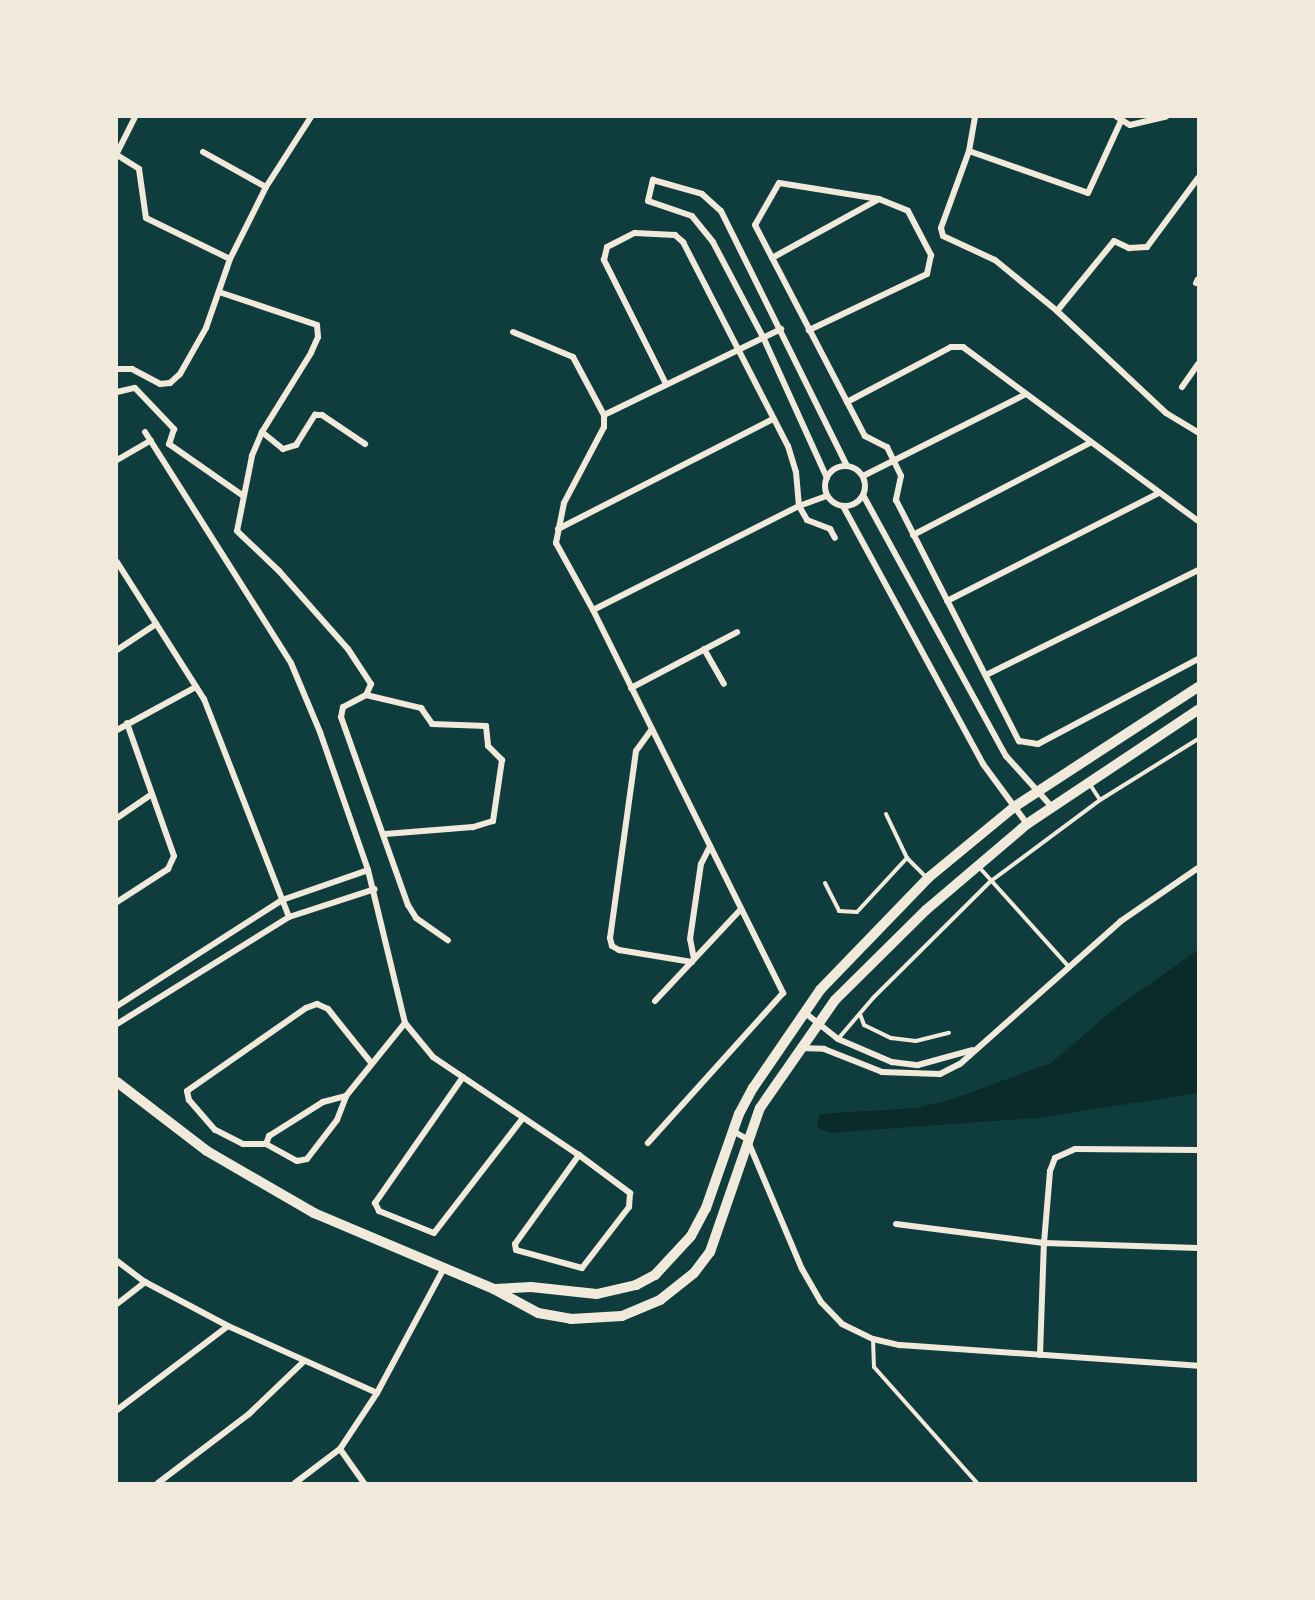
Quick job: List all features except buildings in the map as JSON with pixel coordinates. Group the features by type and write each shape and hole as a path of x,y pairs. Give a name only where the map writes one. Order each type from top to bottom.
{"street":[{"path":"135,117 117,154 139,169 146,218 230,259"},
{"path":"117,369 132,369 160,384 173,381 206,328 230,259 266,187 311,117"},
{"path":"975,117 969,151 941,228 943,236 995,260 1057,311 1166,413 1198,432"},
{"path":"969,151 1088,194 1119,120 1130,125 1166,117"},
{"path":"202,152 266,187"},
{"path":"1057,311 1114,241 1129,248 1147,247 1198,178"},
{"path":"827,496 827,478 763,337 703,225 693,216 648,201 653,180 702,194 721,211 848,466 863,476"},
{"path":"809,330 927,274 932,267 931,255 908,211 879,199 779,183 756,225 809,330 865,436 887,447 901,476 896,500 1019,741 1033,745 1198,659"},
{"path":"772,258 879,199"},
{"path":"666,384 604,260 607,247 634,233 675,235 683,242 773,419 796,472 799,506 807,520 830,529 835,538"},
{"path":"219,292 306,321 318,331 311,353 262,432 242,495 237,531 239,538 279,570 348,649 371,684 366,695"},
{"path":"604,416 781,328"},
{"path":"513,332 573,357 604,416 604,427 564,503 556,543 594,610 783,993 648,1143"},
{"path":"847,402 954,346 963,347 1024,395 1198,521"},
{"path":"1182,387 1198,364"},
{"path":"117,392 127,387 137,389 174,429 169,444 242,495"},
{"path":"863,476 1024,395"},
{"path":"262,432 283,449 296,445 315,415 322,415 364,444"},
{"path":"558,529 773,419"},
{"path":"145,432 291,663 369,870 405,1023 433,1057 579,1155 630,1193 630,1207 582,1268 514,1248 579,1155"},
{"path":"117,460 151,440"},
{"path":"913,535 1090,443"},
{"path":"827,478 835,469 848,466"},
{"path":"863,476 863,495 1006,756 1051,806"},
{"path":"947,601 1159,493"},
{"path":"843,506 855,504 863,495"},
{"path":"594,610 799,506 827,496"},
{"path":"827,496 843,506 983,764 1027,824"},
{"path":"118,566 210,712 289,917"},
{"path":"986,675 1198,570"},
{"path":"117,650 156,624"},
{"path":"631,688 737,632"},
{"path":"704,649 724,684"},
{"path":"117,730 196,687"},
{"path":"495,1289 531,1287 597,1294 636,1285 655,1275 691,1236 706,1208 733,1131 753,1088 820,990 928,878 1014,807 1036,790 1198,687"},
{"path":"385,834 473,827 493,821 502,760 488,746 484,725 432,724 420,708 366,695 348,703 341,717 385,834 408,905 416,918 448,939"},
{"path":"117,1082 207,1151 314,1213 443,1270 495,1289 538,1313 571,1319 622,1316 660,1300 694,1273 710,1252 747,1139 760,1108 816,1023 926,910 1027,824 1051,806 1197,712"},
{"path":"117,902 172,864 174,856 127,723"},
{"path":"652,729 636,751 610,938 612,946 619,950 693,960"},
{"path":"117,818 152,794"},
{"path":"693,960 690,939 701,864 710,846"},
{"path":"799,1048 824,1049 882,1072 918,1077 940,1074 960,1064 1121,921 1198,868"},
{"path":"117,1006 282,900 369,870"},
{"path":"117,1024 289,917 375,890"},
{"path":"655,1001 741,909"},
{"path":"126,1000 134,1013"},
{"path":"372,1064 328,1009 317,1004 306,1008 187,1091 189,1101 215,1130 243,1144 266,1144 273,1151 303,1162 336,1120 346,1096 372,1064 405,1023"},
{"path":"804,1012 838,1039 892,1062 918,1065 975,1049"},
{"path":"463,1077 375,1208 434,1233 523,1118"},
{"path":"266,1144 269,1136 323,1102 346,1096"},
{"path":"733,1131 747,1139 802,1269 822,1302 842,1324 873,1339 900,1346 1198,1366"},
{"path":"1040,1355 1044,1243 1050,1171 1055,1158 1076,1149 1198,1150"},
{"path":"896,1224 1044,1243 1198,1248"},
{"path":"117,1261 145,1282 228,1326 376,1393"},
{"path":"295,1483 340,1449 376,1393 443,1270"},
{"path":"117,1304 145,1282"},
{"path":"117,1410 228,1326"},
{"path":"158,1483 249,1414 304,1361"},
{"path":"340,1449 364,1483"}],"lane":[{"path":"838,1039 991,881 1100,800 1198,739"},
{"path":"1088,782 1100,800"},
{"path":"886,814 907,858 928,878"},
{"path":"825,883 839,910 857,912 907,858"},
{"path":"978,866 1069,967"},
{"path":"860,1014 864,1025 891,1038 916,1041 949,1033"},
{"path":"873,1339 874,1367 977,1483"}],"water":[{"path":"1198,950 1198,1093 1037,1118 829,1133 817,1127 819,1114 916,1108 953,1099 1051,1063 1114,1009"}]}
